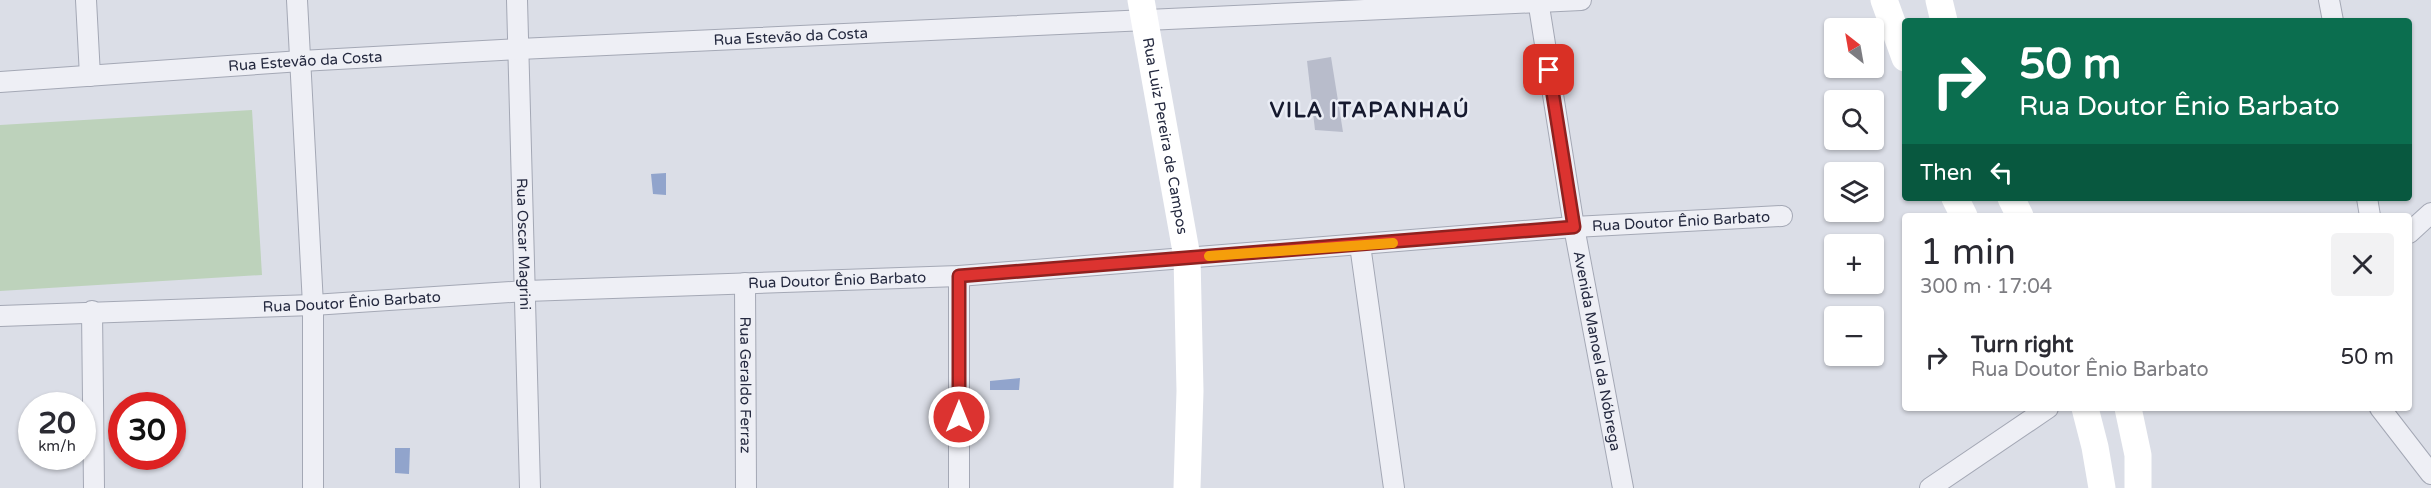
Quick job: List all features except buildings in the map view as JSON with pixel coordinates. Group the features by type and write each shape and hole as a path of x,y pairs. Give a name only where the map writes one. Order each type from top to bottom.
{"street":[{"path":"86,0 90,76"},
{"path":"297,0 313,305 313,488"},
{"name":"Rua Oscar Magrini","path":"517,0 530,488"},
{"name":"Rua Estevão da Costa","path":"0,82 301,61 1142,10 1581,0"},
{"path":"1884,0 1902,50"},
{"path":"1939,0 1943,18"},
{"path":"2329,0 2332,18"},
{"name":"Avenida Manoel da Nóbrega","path":"1538,1 1574,227 1623,488"},
{"name":"Rua Luiz Pereira de Campos","path":"1142,10 1187,257 1190,391 1187,488"},
{"path":"2412,230 2431,213"},
{"name":"Rua Doutor Ênio Barbato","path":"0,316 313,305 526,291 959,276 1574,227 1782,216"},
{"path":"1360,245 1394,488"},
{"path":"959,276 959,488"},
{"name":"Rua Geraldo Ferraz","path":"745,283 746,488"},
{"path":"92,311 94,488"},
{"path":"1930,488 2044,411"},
{"path":"2086,411 2102,488"},
{"path":"2129,411 2138,455 2139,488"},
{"path":"2382,411 2431,474"}],"green space":[{"path":"252,110 262,275 0,291 0,125"}],"water":[{"path":"666,173 666,195 653,194 651,174"},
{"path":"1020,378 1019,390 990,390 990,381"},
{"path":"395,448 410,448 409,474 395,473"}],"slow traffic":[{"path":"1209,256 1393,243"}],"district":[{"name":"VILA ITAPANHAÚ","path":"1370,110"}],"route":[{"path":"959,417 959,276 1574,227 1549,70"}]}
